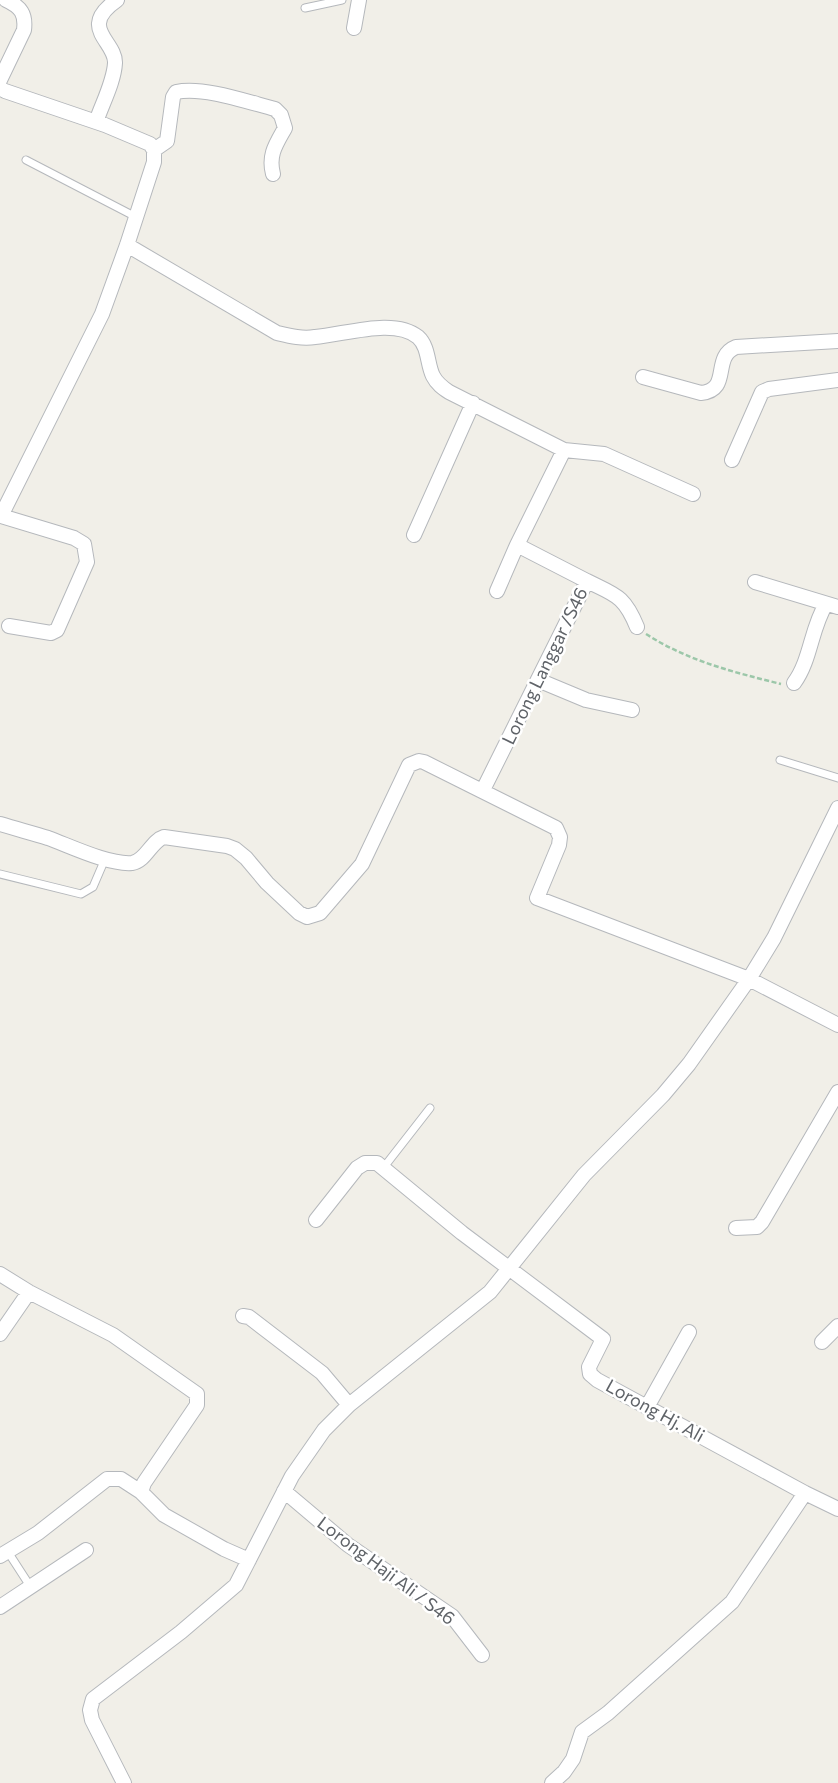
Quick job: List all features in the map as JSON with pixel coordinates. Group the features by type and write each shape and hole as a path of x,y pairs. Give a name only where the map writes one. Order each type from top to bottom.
{"street":[{"path":"0,80 24,30 25,21 23,13 16,4 6,0"},
{"path":"96,122 115,66 113,52 102,38 99,30 100,20 104,10 117,0"},
{"path":"354,28 359,0"},
{"path":"0,88 5,92 96,122 150,144 154,150 154,162 102,314 1,516 74,538 84,544 87,562 57,630 51,633 10,626"},
{"path":"154,150 167,141 173,97 176,92 184,90 215,95 275,109 282,115 286,128 271,153 270,162 273,174"},
{"path":"127,245 277,333 293,337 314,338 375,329 399,328 417,336 424,344 433,376 439,385 450,392 564,450 604,454 693,494"},
{"path":"643,377 700,393 710,392 718,386 724,357 730,350 838,341"},
{"path":"732,460 762,392 769,388 838,380"},
{"path":"414,535 473,403"},
{"path":"497,590 564,450"},
{"name":"Lorong Langgar /S46","path":"483,790 587,581 518,545"},
{"path":"587,581 620,597 628,606 637,627"},
{"path":"755,582 832,605"},
{"path":"794,683 801,674 818,617 832,605"},
{"path":"538,680 586,700 632,710"},
{"path":"0,824 46,837 106,858 135,862 158,840 164,837 228,846 246,858 268,883 299,913 307,917 315,916 320,913 362,864 409,765 419,761 483,790 556,828 560,837 559,845 538,898 749,979 838,1025"},
{"path":"124,1783 92,1720 90,1710 93,1699 220,1601 236,1585 284,1491 324,1430 349,1405 490,1292 584,1174 663,1095 689,1064 749,979 774,938 838,808"},
{"path":"736,1228 757,1227 762,1222 838,1092"},
{"path":"316,1220 357,1168 365,1163 377,1162 509,1269"},
{"name":"Lorong Hj. Ali","path":"509,1269 585,1323 602,1338 588,1367 590,1374 647,1407 838,1509"},
{"path":"0,1274 29,1292 113,1335 197,1394 197,1405 144,1483 141,1492"},
{"path":"0,1334 29,1292"},
{"path":"243,1316 249,1317 322,1373 349,1405"},
{"path":"822,1342 838,1326"},
{"path":"647,1407 689,1332"},
{"path":"4,1554 38,1534 107,1479 120,1479 141,1492 164,1515 224,1549 249,1560"},
{"name":"Lorong Haji Ali / S46","path":"284,1491 348,1545 452,1616 482,1655"},
{"path":"552,1783 564,1772 573,1759 582,1732 608,1713 732,1602 805,1493"},
{"path":"0,1607 86,1550"}],"lane":[{"path":"305,8 342,0"},
{"path":"26,160 136,217"},
{"path":"780,760 838,778"},
{"path":"0,874 81,894 94,887 106,858"},
{"path":"384,1167 430,1108"},
{"path":"4,1554 30,1586"}],"path":[{"path":"637,627 688,658 713,667 784,685 794,683"}]}
